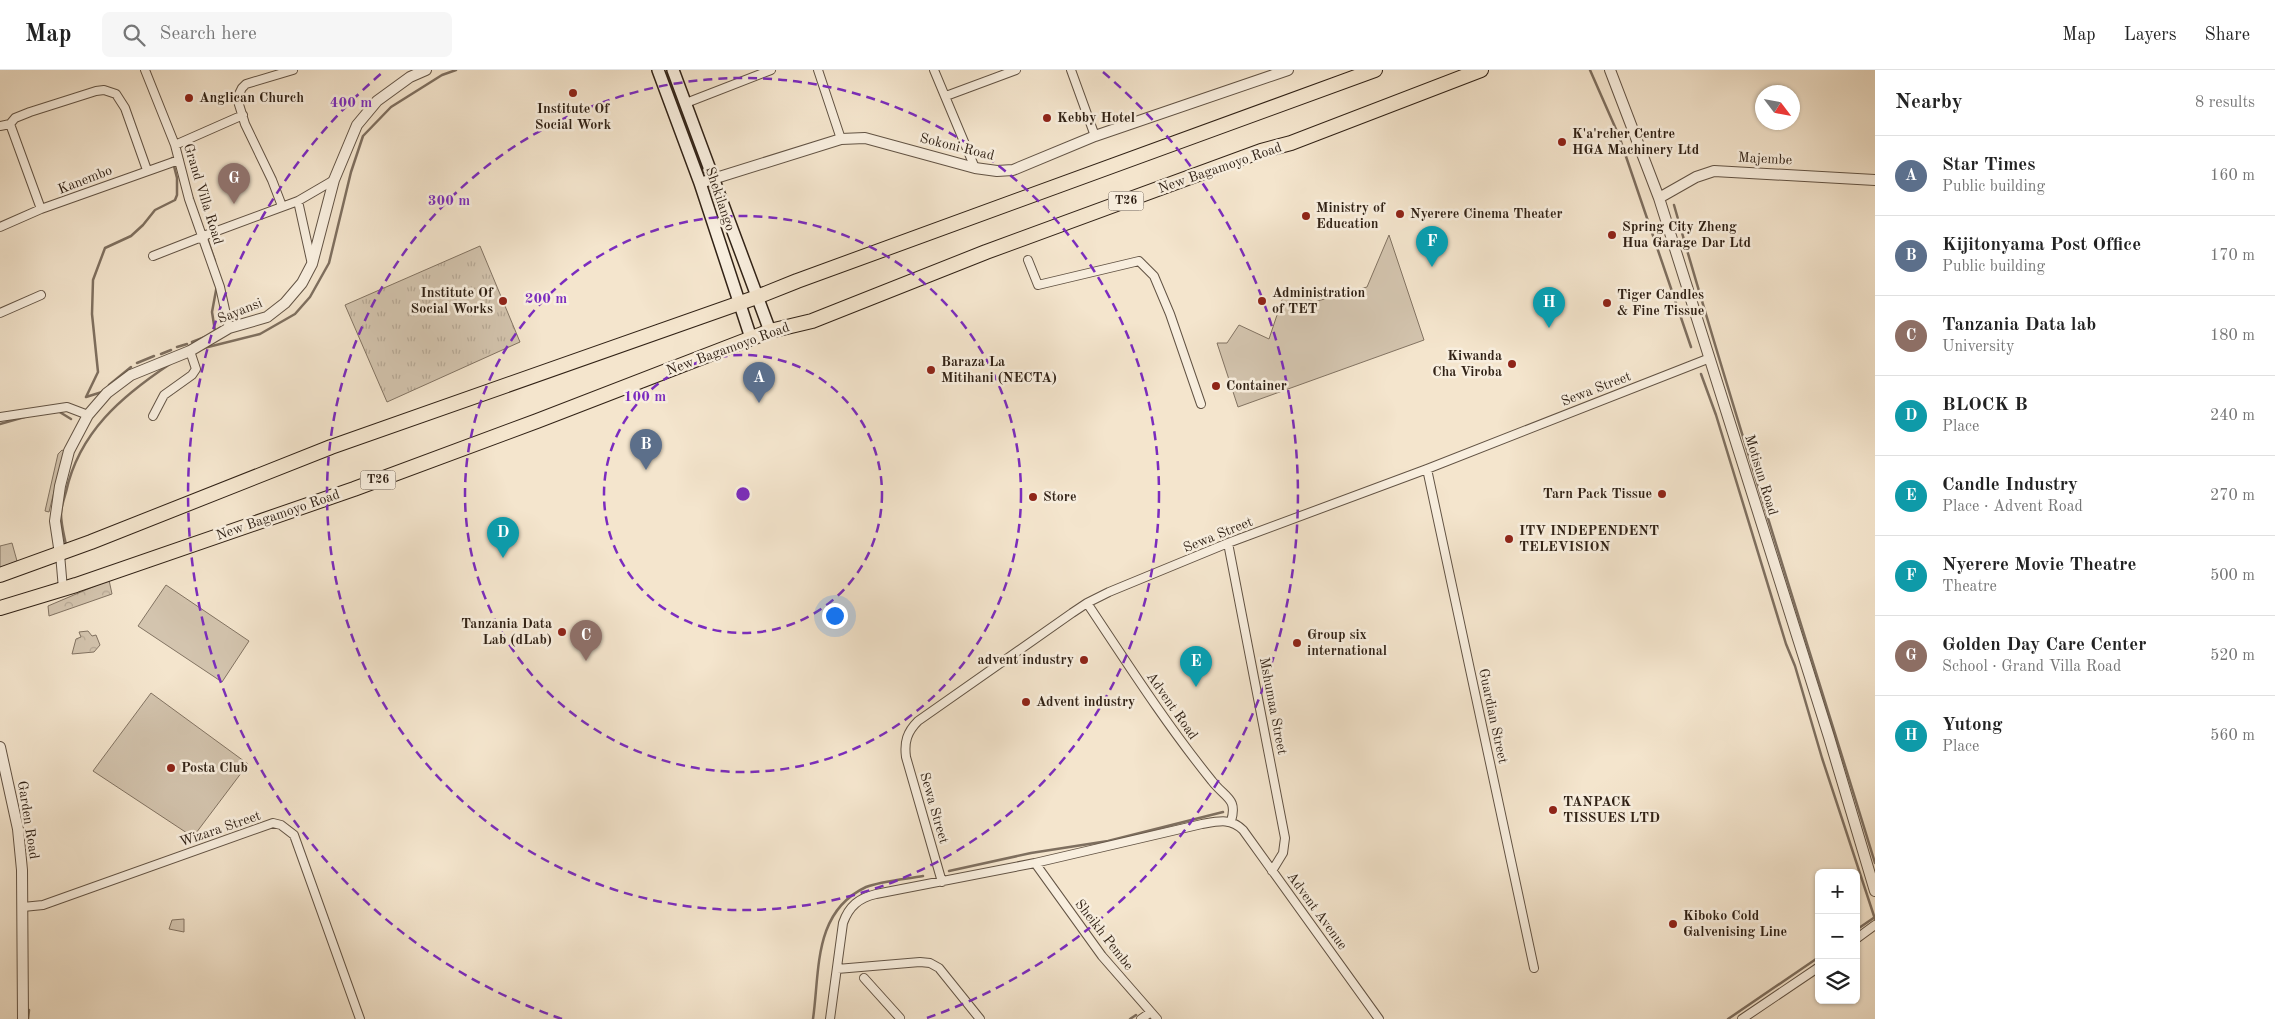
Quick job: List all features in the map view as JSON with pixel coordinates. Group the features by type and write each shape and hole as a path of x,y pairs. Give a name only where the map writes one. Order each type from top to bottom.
{"highway":[{"path":"0,575 60,554 331,447 758,298 806,278 1375,70"},
{"name":"New Bagamoyo Road","path":"0,608 63,589 363,486 751,338 770,331 812,321 986,252 1261,151 1291,143 1481,70"}],"main road":[{"name":"Shekilango","path":"658,70 700,183 751,338"},
{"name":"Shekilango","path":"673,70 770,331"}],"street":[{"name":"Grand Villa Road","path":"145,70 175,145 189,199 220,287 230,328"},
{"path":"282,206 237,104 237,98 242,88 252,82 293,70"},
{"name":"Sayansi","path":"60,554 55,521 60,486 69,451 88,415 107,393 130,375 190,351 230,328 267,317 285,303 302,283 312,264 334,180 357,125 377,101 410,78 426,70"},
{"path":"686,103 771,70"},
{"path":"818,70 841,138"},
{"path":"934,70 974,168"},
{"path":"946,96 1016,70"},
{"path":"1071,70 1095,136"},
{"name":"Sokoni Road","path":"700,183 841,138 864,138 974,168 997,171 1012,170 1095,136 1263,74 1288,70"},
{"name":"Motisun Road","path":"1610,70 1660,198 1875,891"},
{"path":"0,126 10,124 15,118 30,112 104,90 116,94 125,108 147,170"},
{"path":"175,145 243,115"},
{"path":"10,124 41,210"},
{"name":"Kanembo","path":"0,227 147,170 179,160"},
{"name":"Majembe","path":"1660,198 1696,177 1714,171 1875,180"},
{"path":"153,256 199,238 203,239 206,234 298,201 334,180"},
{"path":"298,201 312,264"},
{"path":"1028,260 1038,285 1140,261 1154,276 1170,314 1201,404"},
{"path":"0,313 41,296"},
{"path":"153,416 164,395 192,375 196,369 190,351"},
{"name":"Sewa Street","path":"942,882 906,757 904,746 908,734 918,721 1087,603 1228,543 1427,469 1710,358"},
{"path":"0,417 67,407 88,415"},
{"name":"Guardian Street","path":"1427,469 1534,968"},
{"name":"Mshumaa Street","path":"1228,543 1285,838 1283,853 1272,871"},
{"path":"60,554 63,589"},
{"name":"Advent Road","path":"1087,603 1174,734 1216,787 1232,802 1234,810 1231,821"},
{"name":"Garden Road","path":"0,747 18,829 22,870 23,1019"},
{"path":"830,1019 846,913 853,904 868,896 1035,863 1202,824 1231,821"},
{"name":"Advent Avenue","path":"1231,821 1243,830 1378,1019"},
{"name":"Wizara Street","path":"23,907 43,905 273,823 282,825 294,835 360,1019"},
{"name":"Sheikh Pembe","path":"1035,863 1102,956 1157,1019"},
{"path":"1860,936 1875,925"},
{"path":"837,969 920,962 930,963 939,968 980,1019"},
{"path":"1742,1019 1815,970"},
{"path":"864,978 900,1018"},
{"path":"1142,1019 1151,1012"}],"green space":[{"path":"1389,235 1424,340 1238,407 1217,343 1227,343 1239,325 1269,339 1286,288 1314,302 1367,287"},
{"path":"480,246 520,342 387,402 345,305"},
{"path":"62,450 64,451 49,512 45,511 58,454"},
{"path":"12,543 17,561 0,568 0,546"},
{"path":"109,580 112,594 49,616 48,606"},
{"path":"166,585 249,641 222,682 138,626"},
{"path":"88,631 92,636 96,635 100,645 94,652 72,654 76,639 81,637 79,632"},
{"name":"Posta Club","path":"151,693 248,764 193,837 93,771"},
{"path":"184,919 184,932 169,929 172,920"}],"waterway":[{"path":"204,348 260,334 295,314 310,297 329,263 351,172 363,136 391,107 442,75 456,70"},
{"path":"1590,70 1619,136 1691,347"},
{"path":"86,397 98,372 92,314 93,280 105,248 131,236 155,210 175,200 177,195 177,178 172,158"},
{"path":"1674,205 1748,453 1875,863"},
{"path":"207,238 215,261"},
{"path":"215,331 212,312 217,285"},
{"path":"192,342 205,337"},
{"path":"177,347 187,344"},
{"path":"161,354 171,350"},
{"path":"137,363 154,356"},
{"path":"66,545 61,514 72,471 81,451 92,434 119,403 170,364"},
{"path":"109,385 131,367"},
{"path":"1701,374 1716,415 1786,644 1795,666 1822,758 1875,919"},
{"path":"86,397 102,392"},
{"path":"58,411 71,419"},
{"path":"0,424 28,416"},
{"path":"949,871 1031,853 1108,841 1223,812"},
{"path":"813,1019 822,944 836,911 849,898 866,887 923,876"},
{"path":"1860,927 1875,917"},
{"path":"1728,1019 1816,959"},
{"path":"28,1019 29,1010"},
{"path":"1130,1019 1136,1015"}],"place":[{"name":"Institute Of Social Work","path":"573,93"},
{"name":"Anglican Church","path":"189,98"},
{"name":"Kebby Hotel","path":"1047,118"},
{"name":"K'a'rcher Centre HGA Machinery Ltd","path":"1562,142"},
{"name":"Golden Day Care Center","path":"234,204"},
{"name":"Nyerere Cinema Theater","path":"1400,214"},
{"name":"Ministry of Education","path":"1306,216"},
{"name":"Spring City Zheng Hua Garage Dar Ltd","path":"1612,235"},
{"name":"Nyerere Movie Theatre","path":"1432,267"},
{"name":"Institute Of Social Works","path":"503,301"},
{"name":"Administration of TET","path":"1262,301"},
{"name":"Tiger Candles & Fine Tissue","path":"1607,303"},
{"name":"Yutong","path":"1549,328"},
{"name":"Kiwanda Cha Viroba","path":"1512,364"},
{"name":"Baraza La Mitihani (NECTA)","path":"931,370"},
{"name":"Container","path":"1216,386"},
{"name":"Star Times","path":"759,403"},
{"name":"Kijitonyama Post Office","path":"646,470"},
{"name":"Tarn Pack Tissue","path":"1662,494"},
{"name":"Store","path":"1033,497"},
{"name":"ITV INDEPENDENT TELEVISION","path":"1509,539"},
{"name":"BLOCK B","path":"503,558"},
{"name":"Tanzania Data Lab (dLab)","path":"562,632"},
{"name":"Group six international","path":"1297,643"},
{"name":"advent industry","path":"1084,660"},
{"name":"Tanzania Data lab","path":"586,661"},
{"name":"Candle Industry","path":"1196,687"},
{"name":"Advent industry","path":"1026,702"},
{"name":"Posta Club","path":"171,768"},
{"name":"TANPACK TISSUES LTD","path":"1553,810"},
{"name":"Kiboko Cold Galvenising Line","path":"1673,924"}]}
